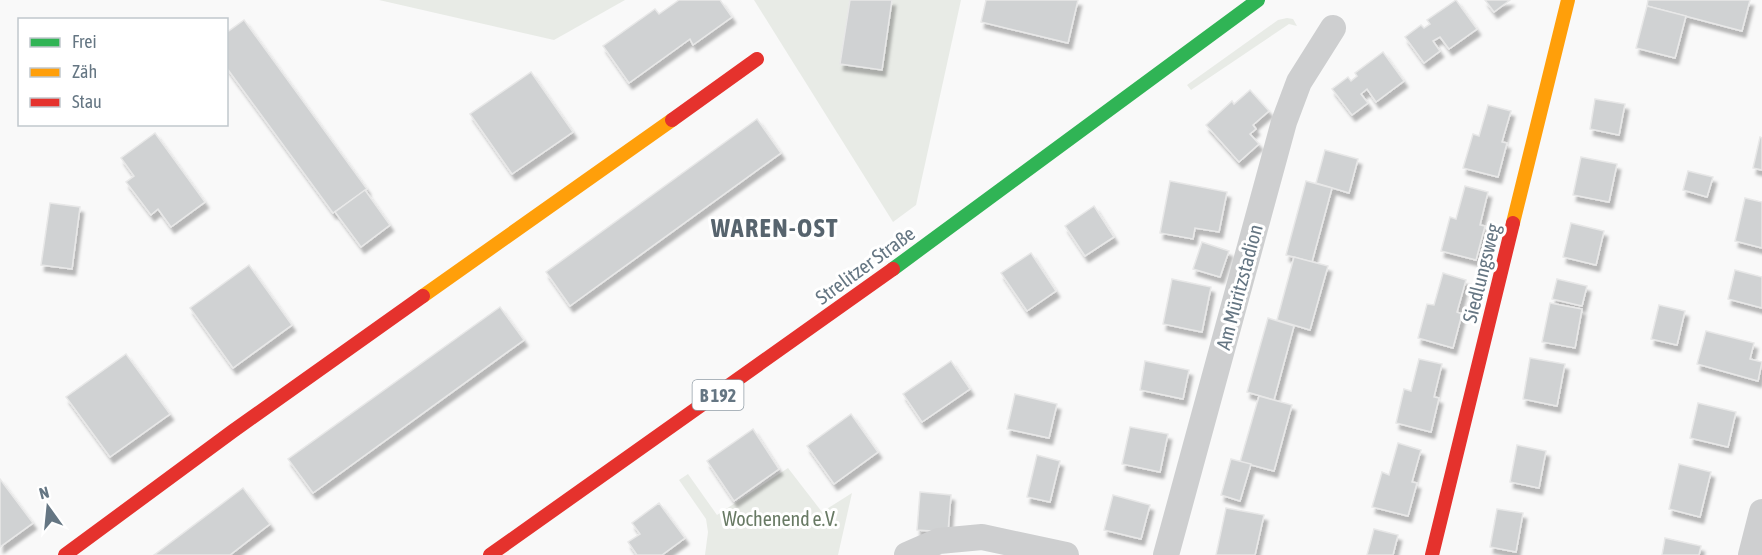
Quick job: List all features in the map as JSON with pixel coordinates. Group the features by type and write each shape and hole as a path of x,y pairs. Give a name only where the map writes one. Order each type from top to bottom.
{"street":[{"name":"Strelitzer Straße","path":"490,555 823,320 1258,0"},
{"name":"Siedlungsweg","path":"1432,555 1568,0"},
{"name":"Am Müritzstadion","path":"1166,555 1284,122 1299,82 1333,28"},
{"path":"65,555 233,431 757,58"},
{"path":"1751,555 1762,512"},
{"path":"907,555 939,541 982,537 1066,555"}],"green space":[{"path":"379,0 625,0 554,40"},
{"path":"754,0 961,0 916,205 893,222"},
{"path":"1293,19 1297,26 1289,24 1191,90 1187,85 1278,20"},
{"name":"Wochenend e.V.","path":"788,468 822,512 852,493 838,555 705,555 708,532 706,519 679,480 688,474 717,515"}],"building":[{"path":"679,0 720,0 732,17 693,45 690,39 629,83 603,46 655,9 659,14"},
{"path":"850,0 892,0 882,70 840,64"},
{"path":"986,0 1078,0 1068,43 981,22"},
{"path":"1456,0 1477,29 1449,49 1440,37 1433,41 1440,51 1424,63 1405,37 1421,25 1424,28 1430,24 1427,20"},
{"path":"1485,0 1510,0 1494,12"},
{"path":"1648,0 1750,0 1742,31 1647,6"},
{"path":"1647,6 1686,16 1675,58 1636,48"},
{"path":"244,20 367,189 333,213 228,70 228,32"},
{"path":"1383,52 1404,81 1376,102 1367,89 1361,94 1368,103 1352,115 1332,89 1348,77 1351,81 1357,76 1355,73"},
{"path":"531,72 573,132 512,174 470,114"},
{"path":"1250,90 1269,111 1253,125 1256,129 1250,134 1259,144 1239,162 1206,125 1232,101 1234,104"},
{"path":"1595,99 1625,104 1619,135 1590,129"},
{"path":"1488,105 1511,111 1502,142 1507,143 1498,177 1463,168 1473,134 1479,136"},
{"path":"757,119 781,153 570,306 546,272"},
{"path":"155,133 205,202 171,227 158,209 151,215 126,182 134,176 121,158"},
{"path":"1760,137 1762,138 1762,170 1753,168"},
{"path":"1325,150 1358,159 1349,193 1316,183"},
{"path":"1581,157 1617,164 1609,202 1573,195"},
{"path":"1688,171 1713,177 1707,197 1683,190"},
{"path":"1170,181 1227,192 1219,232 1195,228 1193,239 1160,233"},
{"path":"1306,181 1332,188 1312,262 1286,255"},
{"path":"1465,186 1488,192 1480,225 1485,226 1476,260 1441,251 1450,217 1456,219"},
{"path":"365,190 390,225 361,247 335,212"},
{"path":"1745,198 1762,202 1762,248 1735,241"},
{"path":"50,203 80,207 72,269 41,265"},
{"path":"1094,206 1114,237 1085,256 1065,226"},
{"path":"1571,223 1604,231 1596,265 1563,257"},
{"path":"1202,242 1229,251 1220,277 1193,269"},
{"path":"1031,253 1056,291 1027,311 1001,273"},
{"path":"1294,257 1328,266 1310,330 1277,320"},
{"path":"249,265 292,325 233,368 190,308"},
{"path":"1735,270 1762,277 1762,308 1728,299"},
{"path":"1443,273 1466,280 1457,312 1462,314 1453,348 1418,338 1427,304 1434,305"},
{"path":"1172,279 1211,287 1202,332 1163,324"},
{"path":"1557,279 1587,286 1582,306 1552,299"},
{"path":"1550,303 1582,309 1575,348 1542,342"},
{"path":"1659,305 1685,311 1677,345 1651,339"},
{"path":"500,307 524,340 313,493 288,459"},
{"path":"1268,318 1294,326 1274,400 1247,392"},
{"path":"1706,331 1754,343 1750,359 1762,362 1758,381 1697,364"},
{"path":"126,354 170,414 110,457 66,397"},
{"path":"1530,358 1565,364 1557,406 1523,399"},
{"path":"1419,359 1442,364 1434,397 1439,398 1431,432 1396,423 1404,389 1411,391"},
{"path":"951,361 970,389 922,422 903,394"},
{"path":"1145,361 1189,370 1183,399 1140,390"},
{"path":"1015,394 1057,404 1049,438 1007,429"},
{"path":"1259,396 1292,405 1274,471 1240,462"},
{"path":"1698,403 1736,412 1728,447 1690,438"},
{"path":"851,414 878,452 834,484 807,446"},
{"path":"1130,427 1168,434 1160,472 1122,464"},
{"path":"753,429 779,469 734,501 707,461"},
{"path":"1398,443 1421,450 1412,482 1417,483 1408,516 1372,507 1382,472 1389,475"},
{"path":"1517,445 1546,451 1539,488 1510,482"},
{"path":"1037,455 1060,461 1050,502 1027,497"},
{"path":"1231,459 1251,464 1240,501 1221,495"},
{"path":"1679,464 1711,472 1700,517 1669,509"},
{"path":"0,479 33,523 0,547"},
{"path":"243,488 270,524 230,555 154,555"},
{"path":"920,492 951,495 948,532 917,530"},
{"path":"1113,495 1150,505 1141,539 1104,530"},
{"path":"659,503 685,538 662,555 637,555 628,542 640,534 632,523"},
{"path":"1226,508 1264,515 1255,555 1216,555"},
{"path":"1497,509 1523,513 1516,552 1490,547"},
{"path":"1374,529 1398,535 1393,555 1367,555"},
{"path":"1665,538 1701,546 1699,555 1662,555"}],"traffic: fast":[{"path":"893,269 1258,0"}],"traffic: slow":[{"path":"1513,223 1568,0"},
{"path":"423,296 672,120"}],"traffic: jam":[{"path":"672,120 757,59"},
{"path":"1432,555 1513,223"},
{"path":"490,555 893,269"},
{"path":"65,555 233,431 423,296"}],"district":[{"name":"WAREN-OST","path":"775,228"}]}
